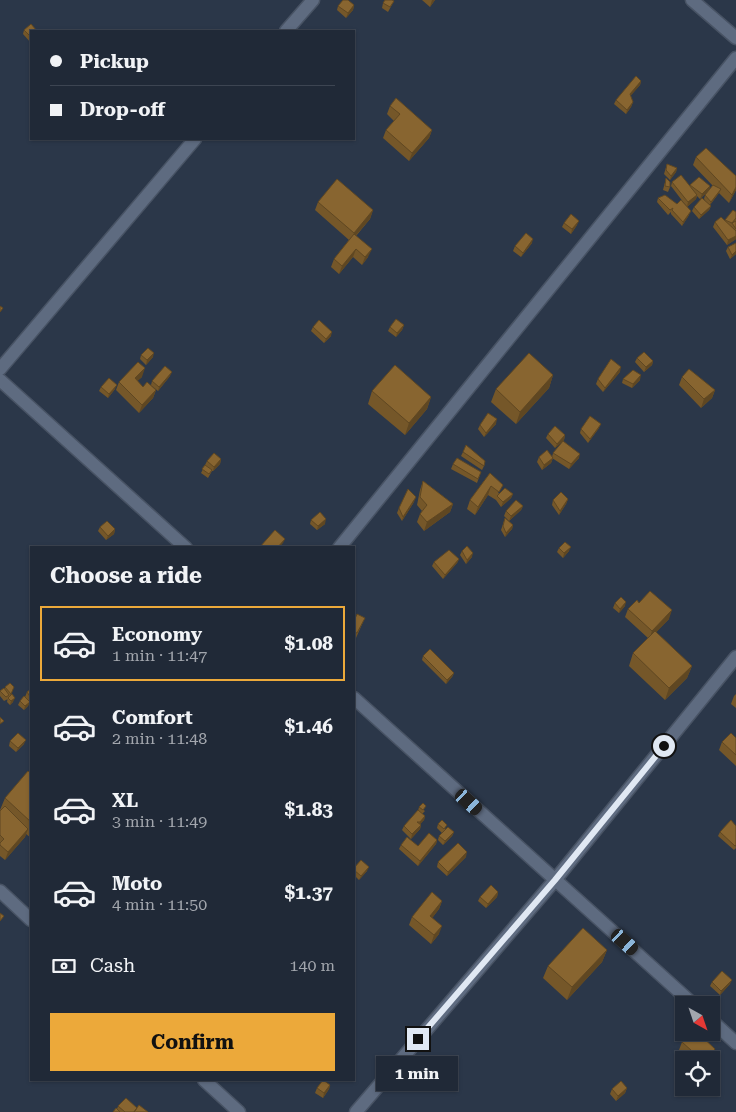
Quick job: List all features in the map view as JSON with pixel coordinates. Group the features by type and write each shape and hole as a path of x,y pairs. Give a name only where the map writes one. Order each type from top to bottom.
{"street":[{"path":"287,30 313,0"},
{"path":"692,0 736,38"},
{"path":"341,546 736,58"},
{"path":"0,369 193,140"},
{"path":"0,380 184,546"},
{"path":"356,1112 555,880 736,657"},
{"path":"355,699 684,996"},
{"path":"0,891 30,919"},
{"path":"720,1028 736,1043"},
{"path":"205,1081 239,1112"}],"building":[{"path":"343,0 348,0 354,5 348,13 338,6"},
{"path":"385,0 394,1 390,7 383,3"},
{"path":"31,24 36,30 30,30 30,36 24,30"},
{"path":"636,76 641,81 630,94 633,102 627,110 616,100"},
{"path":"396,98 432,130 412,153 386,130 400,114 390,106"},
{"path":"706,148 736,176 736,187 732,195 696,157"},
{"path":"667,164 677,168 671,176 666,170"},
{"path":"681,175 697,195 688,202 672,182"},
{"path":"699,177 710,186 702,194 690,185"},
{"path":"666,178 670,182 670,187 665,186"},
{"path":"337,179 373,210 354,233 318,202"},
{"path":"713,185 721,189 711,202 705,195"},
{"path":"665,195 677,204 681,200 691,211 683,222 672,210 673,208 670,210 658,198"},
{"path":"702,198 711,206 701,215 694,207"},
{"path":"733,210 736,212 736,218 732,223 725,220"},
{"path":"571,214 579,221 572,229 564,223"},
{"path":"721,217 736,231 736,236 728,240 715,222"},
{"path":"736,221 736,229 732,223"},
{"path":"526,233 533,239 523,253 515,246"},
{"path":"354,234 372,249 365,257 356,249 342,266 334,259"},
{"path":"736,243 736,251 732,255 728,247"},
{"path":"396,319 404,325 397,333 390,327"},
{"path":"319,320 332,332 326,339 313,327"},
{"path":"148,348 154,353 147,360 141,355"},
{"path":"644,352 653,361 646,367 637,358"},
{"path":"529,353 553,375 520,412 496,389"},
{"path":"611,359 621,367 605,388 598,379"},
{"path":"138,362 145,368 135,378 143,387 147,382 156,390 142,405 119,382"},
{"path":"395,365 431,397 409,423 372,391"},
{"path":"165,366 172,372 159,387 152,381"},
{"path":"689,369 715,390 704,399 682,377"},
{"path":"633,370 641,375 633,384 623,379"},
{"path":"109,378 117,385 109,394 101,387"},
{"path":"488,413 497,419 486,433 480,425"},
{"path":"590,416 601,424 590,439 581,429"},
{"path":"555,426 565,435 557,444 548,434"},
{"path":"563,441 580,454 571,464 553,453"},
{"path":"466,445 485,461 484,466 463,452"},
{"path":"547,450 553,458 544,465 539,457"},
{"path":"214,453 221,459 214,467 207,461"},
{"path":"457,458 481,472 478,479 453,464"},
{"path":"205,465 212,470 209,474 202,469"},
{"path":"490,473 503,485 499,492 491,486 478,507 470,500"},
{"path":"423,481 453,504 427,522 420,514 427,505 420,497"},
{"path":"505,488 513,494 503,502 497,496"},
{"path":"408,489 416,497 403,517 399,508"},
{"path":"561,492 568,499 560,511 553,500"},
{"path":"516,500 523,506 511,516 506,511"},
{"path":"320,512 326,519 318,526 311,520"},
{"path":"505,518 513,525 506,533 503,526"},
{"path":"107,521 115,529 108,536 100,527"},
{"path":"275,530 285,539 279,546 261,546"},
{"path":"565,542 571,547 564,553 559,548"},
{"path":"467,546 473,553 467,560 462,551"},
{"path":"449,550 459,559 445,575 434,562"},
{"path":"650,591 672,610 652,631 628,609 637,600 639,603"},
{"path":"621,597 626,602 620,609 615,603"},
{"path":"357,614 365,618 357,633 355,632"},
{"path":"655,631 692,666 669,688 633,653"},
{"path":"430,649 454,673 447,680 423,656"},
{"path":"10,683 14,687 11,694 5,687"},
{"path":"4,688 9,695 6,697 0,691"},
{"path":"12,694 15,698 11,701 8,698"},
{"path":"24,696 30,702 25,706 20,701"},
{"path":"18,733 26,740 18,748 10,741"},
{"path":"731,733 736,738 736,755 722,742"},
{"path":"28,771 30,773 30,821 5,798"},
{"path":"423,803 426,806 423,810 419,807"},
{"path":"5,806 28,829 8,852 0,845 4,839 0,835 0,811"},
{"path":"418,810 425,816 420,822 417,822 421,825 412,834 404,826"},
{"path":"442,820 447,825 444,829 438,824"},
{"path":"731,820 736,826 735,846 720,832"},
{"path":"448,827 454,832 445,841 439,836"},
{"path":"429,833 437,840 420,861 401,845 407,837 418,846"},
{"path":"458,843 467,852 448,872 438,862"},
{"path":"361,860 369,867 361,876 355,871 355,867"},
{"path":"491,885 498,892 488,904 480,897"},
{"path":"432,892 442,901 430,916 442,926 434,935 412,917"},
{"path":"0,913 4,916 0,921"},
{"path":"583,928 607,950 572,987 548,966"},
{"path":"722,971 732,980 721,991 712,982"},
{"path":"707,1041 715,1049 713,1051 692,1051 682,1042"},
{"path":"322,1081 330,1085 324,1093 317,1088"},
{"path":"621,1081 627,1088 618,1096 612,1089"},
{"path":"126,1098 137,1108 134,1112 125,1112 118,1106"},
{"path":"139,1105 148,1112 134,1112"}],"route":[{"path":"418,1039 555,880 664,746"}]}
